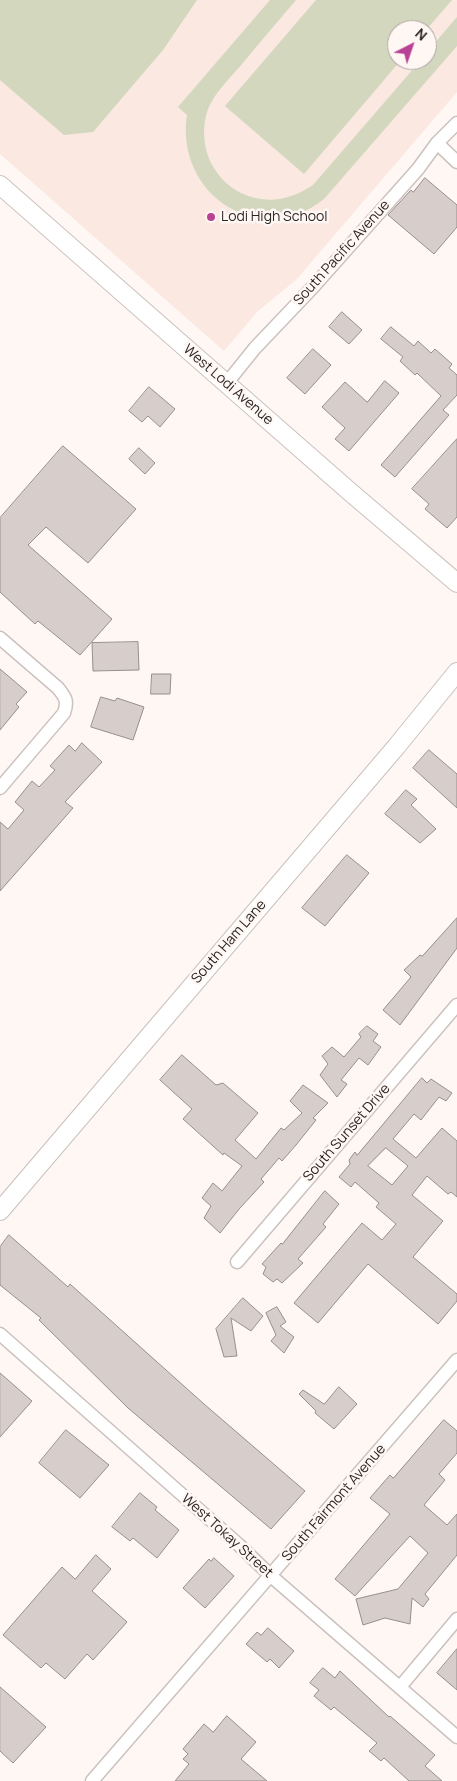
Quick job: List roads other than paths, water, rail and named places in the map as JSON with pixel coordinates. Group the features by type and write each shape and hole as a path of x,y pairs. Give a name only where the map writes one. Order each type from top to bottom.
{"main road":[{"name":"West Lodi Avenue","path":"0,185 226,384 457,583"},
{"name":"South Ham Lane","path":"0,1211 457,672"}],"street":[{"name":"South Pacific Avenue","path":"226,384 255,348 313,288 418,169 437,143 457,123"},
{"path":"437,143 457,162"},
{"path":"0,638 58,688 66,697 67,702 64,713 0,788"},
{"name":"South Sunset Drive","path":"238,1262 457,1005"},
{"name":"West Tokay Street","path":"0,1334 239,1545 271,1576 457,1737"},
{"name":"South Fairmont Avenue","path":"92,1781 457,1360"},
{"path":"400,1686 457,1619"}],"place":[{"name":"Lodi High School","path":"211,217"}]}
